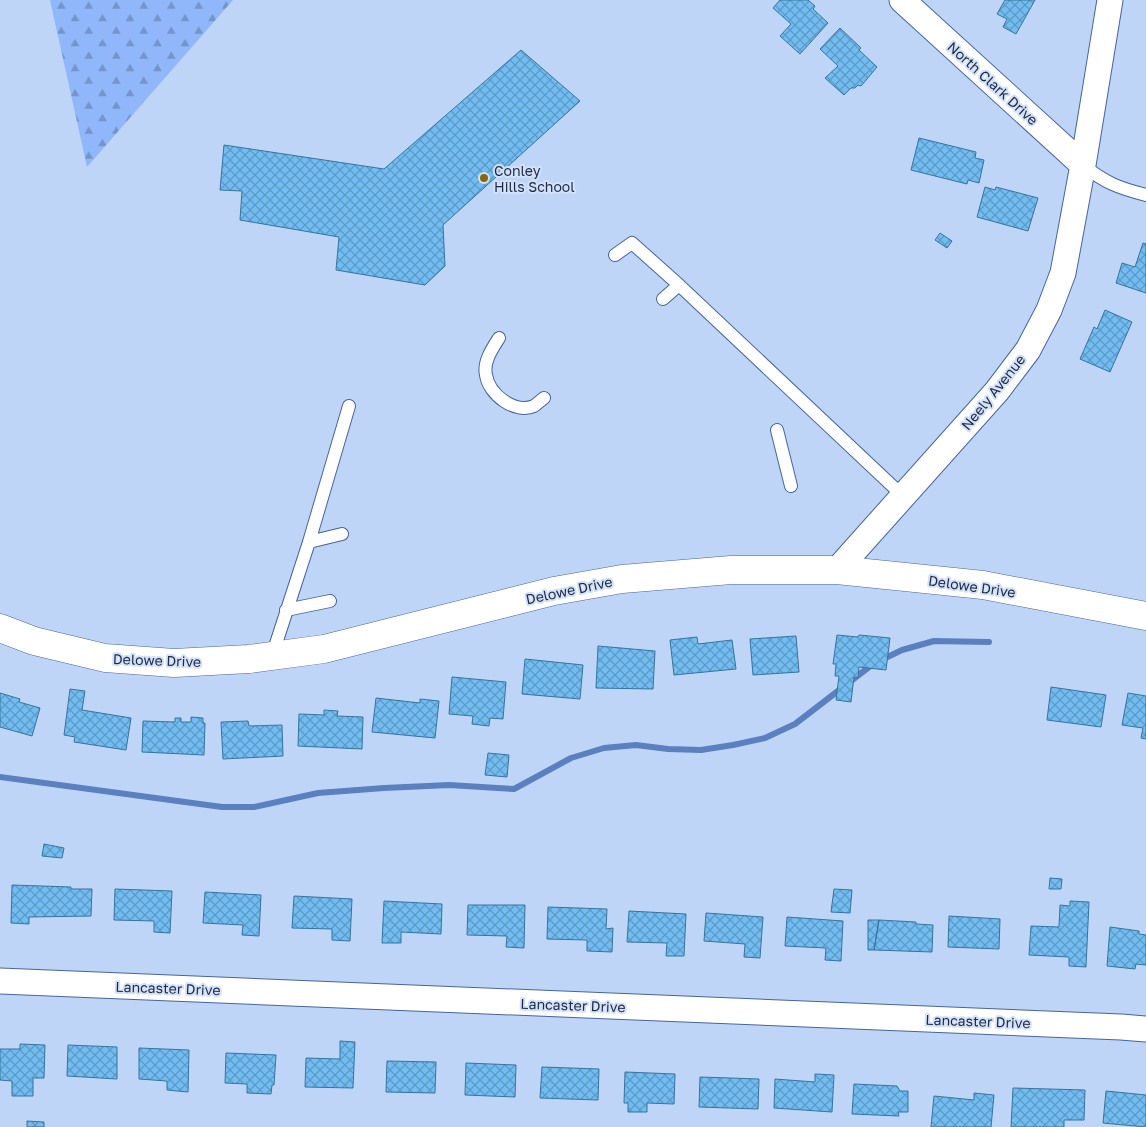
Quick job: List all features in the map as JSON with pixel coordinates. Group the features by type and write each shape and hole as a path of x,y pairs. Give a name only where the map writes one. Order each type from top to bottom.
{"street":[{"name":"North Clark Drive","path":"902,0 1083,165"},
{"name":"Neely Avenue","path":"837,570 997,391 1028,350 1049,310 1063,273 1110,0"},
{"name":"Delowe Drive","path":"0,628 34,641 105,658 174,663 249,659 324,649 554,591 622,579 731,570 837,570 983,586 1146,616"},
{"name":"Lancaster Drive","path":"0,981 1146,1029"}],"lane":[{"path":"1083,165 1100,179 1114,186 1146,195"},
{"path":"615,255 632,242 903,496"},
{"path":"663,299 679,285"},
{"path":"499,338 489,355 485,375 493,392 505,402 520,408 534,406 544,398"},
{"path":"272,656 309,542 349,406"},
{"path":"777,430 791,486"},
{"path":"309,542 342,534"},
{"path":"286,610 330,601"}],"green space":[{"path":"50,0 233,0 87,167"}],"building":[{"path":"780,0 808,0 815,6 813,9 828,23 800,54 780,36 791,24 773,8"},
{"path":"1005,0 1035,0 1016,34 1003,27 1007,19 997,14"},
{"path":"840,28 877,67 861,86 858,85 855,88 851,88 844,95 825,78 838,66 820,49"},
{"path":"521,50 580,101 443,225 445,266 425,285 336,270 339,237 240,220 242,191 220,190 224,145 384,169"},
{"path":"919,138 976,152 975,158 984,160 979,183 968,180 967,184 911,170"},
{"path":"985,187 995,190 996,187 1038,198 1028,231 977,217"},
{"path":"940,233 952,241 947,248 935,240"},
{"path":"1143,243 1146,244 1146,293 1116,283 1122,263 1135,267"},
{"path":"1105,310 1132,322 1110,372 1080,359 1094,327 1097,329"},
{"path":"837,635 890,638 886,670 859,667 858,678 854,677 851,702 836,700 839,676 835,676 836,664 833,664"},
{"path":"796,636 799,672 753,675 750,639"},
{"path":"697,637 698,644 732,640 736,669 674,675 670,640"},
{"path":"598,646 655,651 653,689 596,688"},
{"path":"525,659 583,665 580,699 522,694"},
{"path":"452,677 506,682 503,719 490,718 489,726 472,724 473,716 449,714"},
{"path":"1051,687 1106,695 1101,727 1047,720"},
{"path":"70,689 85,691 82,710 131,718 126,750 74,742 75,737 64,735"},
{"path":"0,693 20,699 19,702 40,708 32,736 0,727"},
{"path":"1128,693 1146,696 1146,739 1141,738 1143,728 1122,725"},
{"path":"376,698 420,703 420,699 439,701 435,738 372,732"},
{"path":"324,710 338,711 337,716 363,717 362,749 298,746 299,714 324,715"},
{"path":"191,717 203,718 203,723 205,723 204,755 142,752 143,721 175,722 175,718 181,718 181,722 191,722"},
{"path":"248,721 249,726 282,725 283,756 223,759 221,722"},
{"path":"488,753 509,755 507,777 485,775"},
{"path":"44,844 64,848 62,858 42,856"},
{"path":"1050,878 1062,879 1061,889 1049,889"},
{"path":"12,885 92,889 91,916 29,917 29,924 11,923"},
{"path":"115,889 172,891 170,933 154,932 154,921 114,920"},
{"path":"834,889 852,890 850,913 831,912"},
{"path":"205,892 261,895 259,936 242,935 243,925 203,923"},
{"path":"294,896 352,899 350,941 332,940 332,929 292,928"},
{"path":"384,901 442,904 441,934 401,932 401,943 382,943"},
{"path":"1070,901 1089,902 1086,967 1069,966 1069,957 1029,955 1031,926 1059,927 1060,905 1070,906"},
{"path":"468,905 525,905 524,948 506,947 507,936 467,935"},
{"path":"548,907 607,909 606,929 613,928 612,952 587,951 587,940 547,939"},
{"path":"629,911 686,914 684,956 666,956 667,943 627,942"},
{"path":"706,913 763,917 760,958 744,957 745,944 704,941"},
{"path":"949,916 1000,919 999,949 948,947"},
{"path":"787,917 843,921 841,961 825,960 826,948 785,946"},
{"path":"868,920 879,920 874,950 868,950"},
{"path":"879,920 933,925 932,952 874,950"},
{"path":"1110,927 1139,931 1139,934 1146,935 1146,965 1136,964 1135,969 1107,966"},
{"path":"340,1041 355,1042 353,1088 305,1087 306,1058 340,1059"},
{"path":"20,1044 45,1045 44,1078 33,1078 33,1096 12,1096 12,1081 0,1080 0,1049 20,1049"},
{"path":"68,1045 117,1047 117,1079 67,1076"},
{"path":"139,1048 189,1050 188,1092 167,1090 167,1081 139,1079"},
{"path":"226,1053 276,1055 274,1085 272,1085 271,1094 247,1093 247,1084 225,1083"},
{"path":"387,1061 436,1062 435,1093 386,1092"},
{"path":"466,1063 516,1065 515,1097 465,1095"},
{"path":"542,1067 599,1069 598,1100 540,1098"},
{"path":"625,1072 675,1074 674,1104 647,1103 647,1112 628,1112 628,1103 624,1103"},
{"path":"815,1074 834,1075 832,1112 774,1108 775,1079 815,1082"},
{"path":"700,1077 759,1079 758,1109 699,1107"},
{"path":"854,1084 897,1086 900,1091 908,1091 908,1112 898,1112 899,1116 852,1114"},
{"path":"1013,1088 1085,1090 1084,1120 1064,1120 1064,1127 1011,1127"},
{"path":"1106,1091 1146,1095 1146,1127 1103,1123"},
{"path":"974,1093 994,1095 991,1127 931,1127 934,1096 974,1100"},
{"path":"27,1121 44,1122 44,1127 27,1127"}],"waterway":[{"path":"0,777 222,807 254,807 318,793 384,788 449,785 514,789 571,758 604,748 636,745 668,749 701,750 765,738 795,724 873,664 902,650 934,641 989,642"}],"place":[{"name":"Conley Hills School","path":"484,178"}]}
